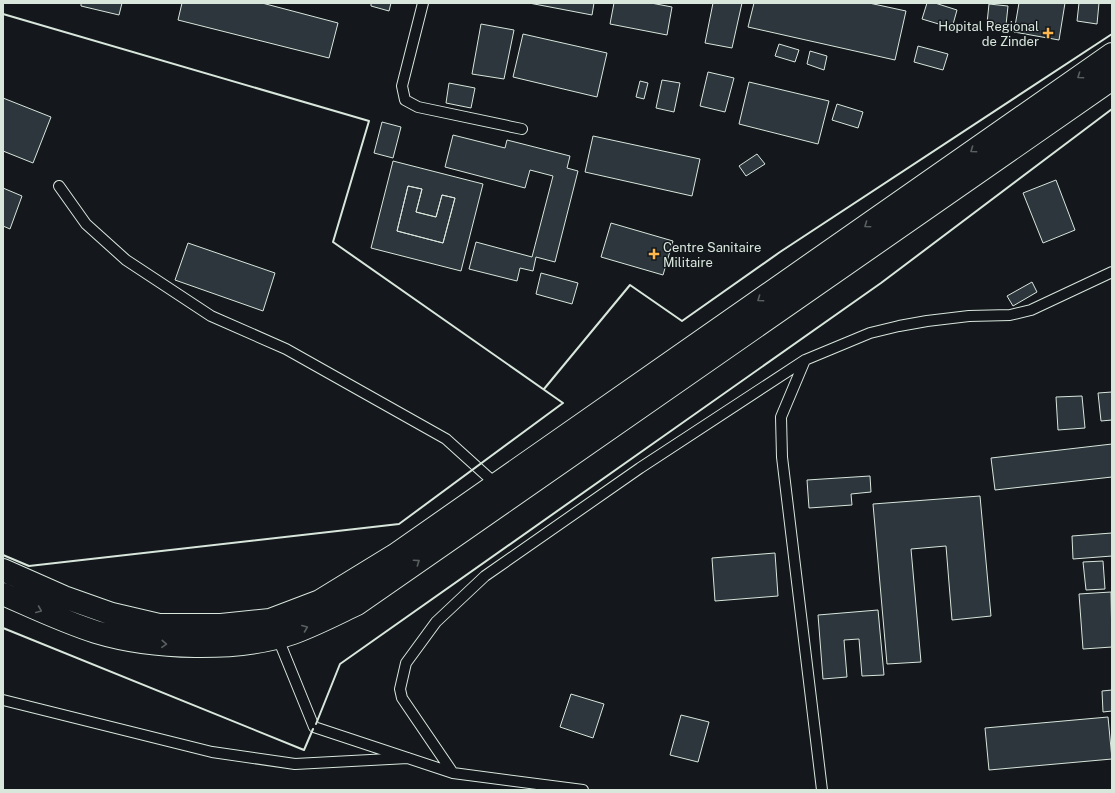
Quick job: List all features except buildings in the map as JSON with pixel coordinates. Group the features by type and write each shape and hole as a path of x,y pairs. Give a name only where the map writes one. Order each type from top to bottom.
{"highway":[{"path":"671,374 1112,54"},
{"path":"3,594 96,632 144,642 197,646 245,644 274,629 504,490 671,374 1112,79"},
{"path":"3,570 64,597 112,614 159,625 221,625 274,629"}],"lane":[{"path":"423,3 402,86 405,100 418,108 522,129"},
{"path":"59,186 86,224 126,260 211,316 286,349 446,439 504,490"},
{"path":"453,773 402,698 400,689 406,663 436,622 485,576 640,468 805,360 870,333 899,326 927,321 969,316 1010,314 1031,310 1112,272"},
{"path":"805,360 781,417 782,457 822,790"},
{"path":"274,629 314,727 453,773 583,790"},
{"path":"3,700 212,752 295,764 408,758"}],"wall":[{"path":"3,14 369,121 333,242 563,403 399,524 29,566 3,555"},
{"path":"544,389 630,285 682,321 780,252 1112,34"},
{"path":"316,724 340,664 881,283 1112,109"},
{"path":"3,628 304,750 313,729"}],"place":[{"name":"Hopital Regional de Zinder","path":"1048,33"},
{"name":"Centre Sanitaire Militaire","path":"654,254"}]}
